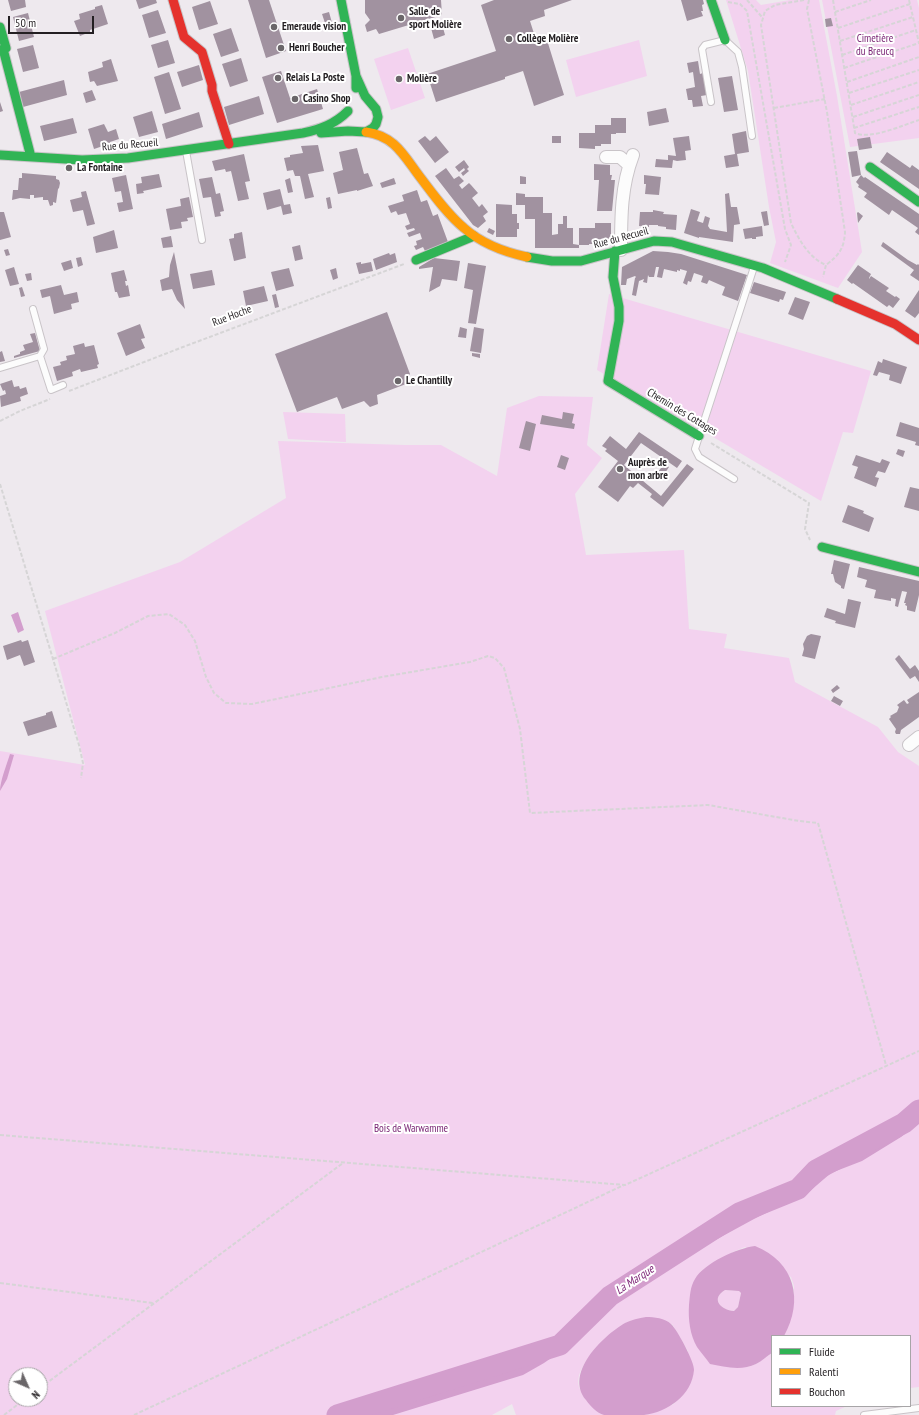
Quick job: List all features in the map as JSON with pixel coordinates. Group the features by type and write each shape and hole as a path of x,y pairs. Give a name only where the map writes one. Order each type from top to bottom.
{"street":[{"path":"173,0 184,37 202,52 212,86 212,91 230,144"},
{"path":"341,0 356,76 356,89 353,104 347,119 352,128 362,131 375,126 378,117 376,109 365,96 356,76"},
{"path":"712,2 725,40"},
{"path":"0,27 6,48 3,49 31,157"},
{"path":"353,104 364,101 371,104"},
{"name":"Rue du Recueil","path":"0,155 82,160 110,159 186,151 303,133 319,129 334,124 353,104"},
{"name":"Rue du Recueil","path":"378,117 383,128 391,136 401,152 464,229 474,236 508,251 534,260 569,263 654,241 672,242 781,275 884,319 917,336"},
{"name":"Rue du Recueil","path":"303,133 362,131 386,138 401,152"},
{"path":"606,157 620,157 631,160 623,193 618,251"},
{"path":"870,167 919,202"},
{"path":"416,260 474,236"},
{"name":"Chemin des Cottages","path":"618,251 613,277 619,307 619,321 608,381 699,436"},
{"path":"822,547 919,572"},
{"path":"909,745 919,737"}],"lane":[{"path":"711,102 702,49 705,45 725,40 738,52 742,67 752,136"},
{"path":"186,151 202,240"},
{"path":"734,479 699,457 695,449 754,266"},
{"path":"0,368 40,356 44,349 33,309"},
{"path":"40,356 51,390 63,385"},
{"path":"864,1415 919,1408"}],"path":[{"path":"747,0 763,17"},
{"path":"804,0 776,5 765,11 761,25 792,223 803,244 816,259 826,265"},
{"path":"809,0 807,9 825,99 845,232 845,242 837,256 826,265 822,280"},
{"path":"833,0 855,133 861,136 876,133 919,120"},
{"path":"835,12 871,0"},
{"path":"844,68 919,43 909,0"},
{"path":"712,2 726,1 740,4 747,11 785,229 791,245 781,275"},
{"path":"838,28 910,4"},
{"path":"840,41 913,17"},
{"path":"842,55 916,30"},
{"path":"847,82 919,57"},
{"path":"848,93 919,70"},
{"path":"850,105 919,82"},
{"path":"852,117 919,95"},
{"path":"774,108 825,99"},
{"path":"854,128 919,107"},
{"name":"Rue Hoche","path":"64,394 182,347 416,260"},
{"path":"0,421 57,396"},
{"name":"Chemin des Cottages","path":"699,436 809,503 805,529 811,545 822,547"},
{"path":"0,484 79,745 83,762 81,778"},
{"path":"53,659 115,633 148,616 169,614 185,626 195,641 206,677 214,693 226,703 252,704 382,677 470,662 488,656 495,658 504,668 520,729 530,813 708,805 818,823 886,1065"},
{"path":"134,1415 625,1185 919,1051"},
{"path":"0,1135 625,1185"},
{"path":"48,1382 344,1162"},
{"path":"0,1283 154,1303"},
{"path":"4,1415 14,1407"}],"green space":[{"path":"726,0 756,0 761,5 790,0 819,0 837,96 862,252 838,288 770,263 776,242 769,207 748,71"},
{"name":"Cimetière du Breucq","path":"822,0 917,0 919,8 919,138 850,147"},
{"path":"639,40 647,76 576,97 566,60"},
{"name":"Molière","path":"408,48 425,98 391,110 374,59"},
{"path":"609,294 871,371 853,433 843,432 821,501 597,370"},
{"name":"Bois de Warwamme","path":"539,396 593,397 587,445 602,458 575,494 586,555 684,550 689,629 727,634 724,648 789,658 795,682 878,727 898,752 919,766 919,1387 911,1388 911,1335 784,1335 794,1295 794,1286 791,1277 745,1247 733,1252 703,1270 747,1367 756,1364 771,1354 771,1407 845,1407 836,1411 835,1415 644,1415 674,1404 688,1351 672,1324 626,1323 602,1343 586,1361 578,1380 582,1392 605,1415 516,1415 512,1404 492,1415 0,1415 0,751 85,765 45,611 180,562 286,498 278,441 441,445 497,476 507,408"},
{"path":"283,412 345,414 346,442 288,439"},
{"path":"725,1290 739,1291 741,1293 738,1307 734,1311 725,1309 719,1304 718,1297"}],"shaded area":[{"path":"18,612 24,630 18,633 11,615"},
{"path":"10,754 14,755 7,779 0,791 2,778"},
{"path":"919,1112 919,1122 901,1137 862,1161 831,1173 810,1191 754,1219 688,1255 614,1305 570,1345 523,1375 393,1415 363,1415 493,1376 537,1360 564,1343 597,1311 675,1257 747,1214 796,1192 815,1172 867,1149 894,1133"},
{"path":"755,1246 769,1253 779,1262 787,1272 792,1284 794,1309 784,1335 771,1335 771,1354 756,1364 739,1368 710,1364 697,1347 691,1332 689,1310 692,1285 699,1273 713,1262 740,1250","holes":["725,1290 739,1291 741,1293 738,1307 734,1311 725,1309 719,1304 718,1297"]},
{"path":"646,1317 666,1320 674,1327 694,1366 689,1387 677,1401 662,1410 653,1413 644,1415 601,1414 590,1405 580,1389 580,1378 583,1367 597,1346 616,1329 627,1322"}],"building":[{"path":"8,0 25,0 26,7 11,11"},
{"path":"136,0 156,0 157,3 139,9"},
{"path":"248,0 269,0 286,51 266,58"},
{"name":"Salle de sport Molière","path":"365,0 441,0 442,15 379,34 376,29 367,32 365,25 370,20 365,13"},
{"path":"494,0 572,0 544,10 545,16 530,21 537,43 547,40 564,95 534,106 523,71 505,77 505,79 436,102 427,74 496,51 481,5"},
{"path":"681,0 703,0 703,11 701,11 703,16 687,21"},
{"path":"210,1 218,24 199,30 192,7"},
{"path":"102,5 108,24 90,30 90,32 80,36 74,21 80,19 79,14"},
{"path":"158,10 166,33 149,38 142,15"},
{"path":"329,12 334,30 328,32 322,14"},
{"path":"28,13 34,37 19,41 13,17"},
{"path":"831,18 833,26 826,27 825,19"},
{"path":"442,24 445,35 434,39 431,28"},
{"path":"231,28 239,51 221,57 213,34"},
{"path":"168,40 175,63 158,68 151,45"},
{"path":"33,45 39,68 23,72 17,49"},
{"path":"241,58 248,81 230,87 222,64"},
{"path":"111,59 118,81 97,86 94,81 90,82 88,72 103,67 102,62"},
{"path":"698,61 700,74 703,73 707,95 701,96 703,106 693,107 692,100 688,100 686,89 695,87 693,72 689,73 687,63"},
{"path":"199,65 203,80 182,87 177,72"},
{"path":"281,71 290,98 317,89 323,109 277,123 262,77"},
{"path":"169,72 181,109 165,114 154,77"},
{"path":"732,76 738,110 724,112 718,78"},
{"path":"64,80 67,95 23,107 19,92"},
{"path":"92,90 96,100 86,103 83,93"},
{"path":"259,96 264,114 229,125 224,107"},
{"path":"0,102 3,111 0,112"},
{"path":"666,108 669,122 649,126 647,112"},
{"path":"152,111 158,132 139,137 133,117"},
{"path":"199,112 203,127 166,139 162,124"},
{"path":"73,118 77,133 44,141 40,126"},
{"path":"611,118 626,118 626,133 611,134 611,144 601,144 601,146 595,146 595,149 579,148 579,133 595,133 595,125 611,125"},
{"path":"104,124 108,132 116,129 119,139 110,142 111,146 104,148 103,146 94,149 88,129"},
{"path":"746,131 749,152 737,154 739,166 726,168 724,156 735,154 732,134"},
{"path":"425,136 430,141 436,136 449,152 435,163 418,141"},
{"path":"552,136 561,136 561,143 552,143"},
{"path":"689,136 691,150 685,151 686,160 673,160 672,168 655,167 656,159 668,160 668,155 676,156 673,138"},
{"path":"870,137 872,148 859,150 857,139"},
{"path":"318,145 324,171 308,174 314,197 305,199 300,176 295,176 293,170 287,171 284,158 290,157 290,155 303,153 301,146"},
{"path":"357,148 364,174 368,173 373,186 357,191 338,194 333,173 343,170 339,152"},
{"path":"857,151 861,175 852,177 848,152"},
{"path":"887,152 910,168 912,165 919,170 919,189 880,162"},
{"path":"244,154 250,181 245,182 249,199 238,201 231,171 226,172 225,169 215,171 212,161"},
{"path":"464,160 469,167 467,169 469,171 463,176 461,173 465,170 464,168 459,172 455,167"},
{"path":"594,164 610,165 610,175 612,175 611,180 615,180 612,211 597,211 599,180 594,180"},
{"path":"446,168 454,179 459,176 464,181 459,185 462,189 469,183 478,193 472,198 479,207 482,204 488,212 483,216 486,221 478,228 473,225 435,176"},
{"path":"22,173 56,176 56,179 59,180 60,183 56,203 53,202 53,205 50,206 48,200 43,200 43,197 34,198 34,195 30,195 30,199 20,198 12,200 13,190 18,190 19,178 22,178"},
{"path":"159,174 162,187 143,191 144,193 137,194 136,184 142,183 141,177"},
{"path":"126,175 133,209 119,212 117,203 123,202 121,191 115,192 112,178"},
{"path":"644,175 661,177 659,195 645,194 646,184 644,184"},
{"path":"861,175 919,214 919,235 915,232 918,228 892,210 889,215 864,197 867,193 858,187 859,185 856,182"},
{"path":"520,176 526,177 526,184 520,184"},
{"path":"212,177 216,194 220,193 224,211 220,212 221,216 215,217 211,197 203,198 199,179"},
{"path":"290,178 293,192 288,193 285,180"},
{"path":"394,178 396,184 382,188 380,183"},
{"path":"280,189 284,205 290,204 292,213 283,215 281,206 267,210 263,193"},
{"path":"417,190 421,202 427,200 433,216 438,214 448,242 425,251 423,247 416,250 414,246 417,245 416,241 422,239 420,233 409,237 407,233 415,230 414,228 407,230 405,226 410,224 406,213 398,215 396,211 391,213 388,206 404,201 402,195"},
{"path":"86,191 95,224 87,226 83,210 73,212 70,200 82,197 81,192"},
{"path":"516,193 525,194 525,197 543,197 543,213 552,213 552,235 558,234 558,224 563,224 563,216 567,216 567,228 573,228 573,244 579,245 579,248 535,248 535,219 525,219 525,205 516,205"},
{"path":"729,193 731,207 737,207 740,224 734,225 733,242 699,238 684,233 691,209 700,212 697,221 703,223 705,216 710,218 708,226 710,229 727,232 725,194"},
{"path":"189,197 193,217 187,218 188,221 181,222 182,228 170,230 166,209 181,206 180,199"},
{"path":"330,197 332,208 328,209 326,198"},
{"path":"496,204 512,205 512,214 517,214 517,223 519,223 517,237 496,237"},
{"path":"653,210 664,212 663,214 677,215 676,230 666,229 666,227 658,225 649,225 649,227 639,226 640,212 653,212"},
{"path":"767,211 769,225 764,226 761,212"},
{"path":"0,212 4,212 11,237 0,240"},
{"path":"858,212 863,216 858,223 857,213"},
{"path":"595,223 611,223 611,239 606,239 605,241 595,241 595,244 579,245 579,228 595,228"},
{"path":"762,226 763,236 756,237 756,239 745,239 743,229"},
{"path":"489,228 495,231 493,235 487,232"},
{"path":"114,230 118,248 96,253 93,237"},
{"path":"242,232 246,258 234,261 229,239 234,238 234,234"},
{"path":"171,236 173,247 163,248 161,238"},
{"path":"883,242 908,260 919,265 919,281 910,275 914,270 881,246"},
{"path":"300,245 303,259 295,261 292,247"},
{"path":"8,249 10,255 6,256 4,250"},
{"path":"653,251 681,254 747,275 738,301 722,295 725,287 709,280 707,284 701,282 703,276 694,273 691,282 688,281 687,285 683,283 687,271 680,269 680,271 677,270 677,272 664,269 662,278 657,277 659,267 656,267 654,277 649,277 648,275 647,283 643,282 644,279 639,281 636,296 632,295 636,277 627,279 626,285 621,285 622,267"},
{"path":"174,252 185,309 177,300 172,289 162,291 160,280 169,277 170,265"},
{"path":"389,253 390,255 395,253 397,262 376,270 373,259"},
{"path":"81,257 83,265 78,267 76,258"},
{"path":"434,258 460,261 457,281 442,279 440,286 429,292 433,267 419,269 419,267"},
{"path":"71,260 73,268 64,271 61,263"},
{"path":"361,262 361,264 371,262 373,271 359,274 356,263"},
{"path":"468,263 486,266 476,324 468,323 473,290 464,288"},
{"path":"858,265 871,274 869,279 871,276 889,288 886,291 900,299 893,308 889,305 887,307 847,280"},
{"path":"14,267 19,284 10,286 5,270"},
{"path":"289,268 294,286 276,291 271,272"},
{"path":"336,268 338,278 333,280 330,270"},
{"path":"124,270 127,281 125,281 126,286 128,285 130,296 119,298 117,292 115,292 111,273"},
{"path":"212,270 215,285 193,289 190,274"},
{"path":"31,273 32,280 27,281 25,274"},
{"path":"754,282 786,292 783,300 780,299 779,302 750,293"},
{"path":"61,285 64,295 77,292 79,302 71,304 72,309 54,314 50,296 42,298 40,290"},
{"path":"264,286 268,301 246,306 243,291"},
{"path":"22,287 25,296 21,297 19,288"},
{"path":"919,290 919,313 915,318 905,311"},
{"path":"276,294 279,307 275,308 272,295"},
{"path":"795,297 810,302 803,320 788,314"},
{"path":"387,312 410,374 408,379 405,380 406,384 377,395 378,404 370,407 364,401 342,409 337,397 297,412 275,354"},
{"path":"140,324 145,338 141,339 145,348 126,356 117,333"},
{"path":"460,327 467,329 466,338 458,337"},
{"path":"474,327 484,329 481,353 470,351"},
{"path":"35,333 40,351 14,358 14,356 25,350 23,345 33,342 30,334"},
{"path":"84,343 85,347 94,345 99,364 97,365 98,368 81,372 80,369 72,372 73,376 57,381 53,367 61,365 60,362 67,360 66,356 75,354 73,346"},
{"path":"2,351 5,361 0,362 0,352"},
{"path":"472,353 480,354 480,358 472,356"},
{"path":"883,359 907,367 901,384 889,380 890,375 879,372 877,376 873,375 878,361 882,363"},
{"path":"12,380 14,387 19,386 20,389 26,387 28,394 20,397 21,401 1,407 0,396 6,394 5,390 3,391 0,384"},
{"path":"563,412 574,414 572,423 575,424 574,429 540,424 542,415 562,419"},
{"path":"526,421 536,424 530,451 519,448"},
{"path":"900,422 919,428 919,446 915,445 916,442 896,436"},
{"name":"Auprès de mon arbre","path":"639,432 682,461 677,468 641,443 624,465 661,496 687,464 694,469 663,507 650,497 652,494 638,483 633,488 630,486 618,502 598,487 618,461 605,451 607,449 602,446 610,436 626,449"},
{"path":"898,449 905,451 903,457 896,454"},
{"path":"561,455 569,458 565,470 557,467"},
{"path":"856,455 880,463 882,459 890,462 885,473 878,471 875,477 879,478 876,487 854,478 858,467 852,465"},
{"path":"664,464 669,467 661,479 655,476"},
{"path":"910,487 919,489 919,511 904,507"},
{"path":"848,505 864,511 863,513 874,518 869,532 842,522"},
{"path":"834,560 850,564 844,589 835,582 833,574 831,574"},
{"path":"859,567 919,581 919,595 915,612 907,610 907,606 905,605 906,603 904,603 907,592 902,591 898,607 895,606 896,599 891,598 891,601 874,598 876,590 865,587 867,580 857,577"},
{"path":"848,599 861,602 855,628 835,623 836,621 824,617 827,608 845,614"},
{"path":"811,634 821,636 815,659 802,656 804,649 803,644 807,636"},
{"path":"21,640 22,642 28,640 35,662 24,666 20,655 7,660 3,646"},
{"path":"899,655 910,669 915,665 919,671 919,682 915,676 910,679 895,659"},
{"path":"837,685 840,688 833,693 831,690"},
{"path":"919,692 919,717 901,730 900,734 896,734 896,729 889,719 891,717 890,716 897,712 899,707 897,705 904,700 907,704 909,703 907,700"},
{"path":"834,696 843,701 840,706 831,701"},
{"path":"52,711 57,727 28,736 23,722 46,715 46,713"}],"waterway":[{"name":"La Marque","path":"337,1415 560,1345 610,1296 739,1213 798,1189 816,1170 904,1123 919,1110"}],"traffic: fast":[{"path":"341,0 356,76 356,88"},
{"path":"711,0 725,40"},
{"path":"0,27 6,48 3,49 31,157"},
{"path":"321,133 348,131 366,132 373,128 376,124 378,117 376,109 365,96 356,76"},
{"path":"0,155 82,160 128,158 303,133 316,130 327,125 348,111"},
{"path":"870,167 919,202"},
{"path":"416,260 474,236"},
{"path":"527,257 552,261 581,261 654,241 672,242 763,268 837,299"},
{"path":"615,251 613,277 619,307 619,321 608,381 699,436"},
{"path":"822,547 919,572"}],"traffic: slow":[{"path":"366,132 376,134 392,142 404,155 446,210 471,233 493,246 527,257"}],"traffic: jam":[{"path":"173,0 184,37 202,52 212,85 212,91 229,144"},
{"path":"837,299 895,324 919,340"}],"place":[{"name":"Salle de sport Molière","path":"401,18"},
{"name":"Emeraude vision","path":"274,27"},
{"name":"Collège Molière","path":"509,39"},
{"name":"Henri Boucher","path":"281,48"},
{"name":"Relais La Poste","path":"278,78"},
{"name":"Molière","path":"399,79"},
{"name":"Casino Shop","path":"295,99"},
{"name":"La Fontaine","path":"69,168"},
{"name":"Le Chantilly","path":"398,381"},
{"name":"Auprès de mon arbre","path":"620,469"}]}
